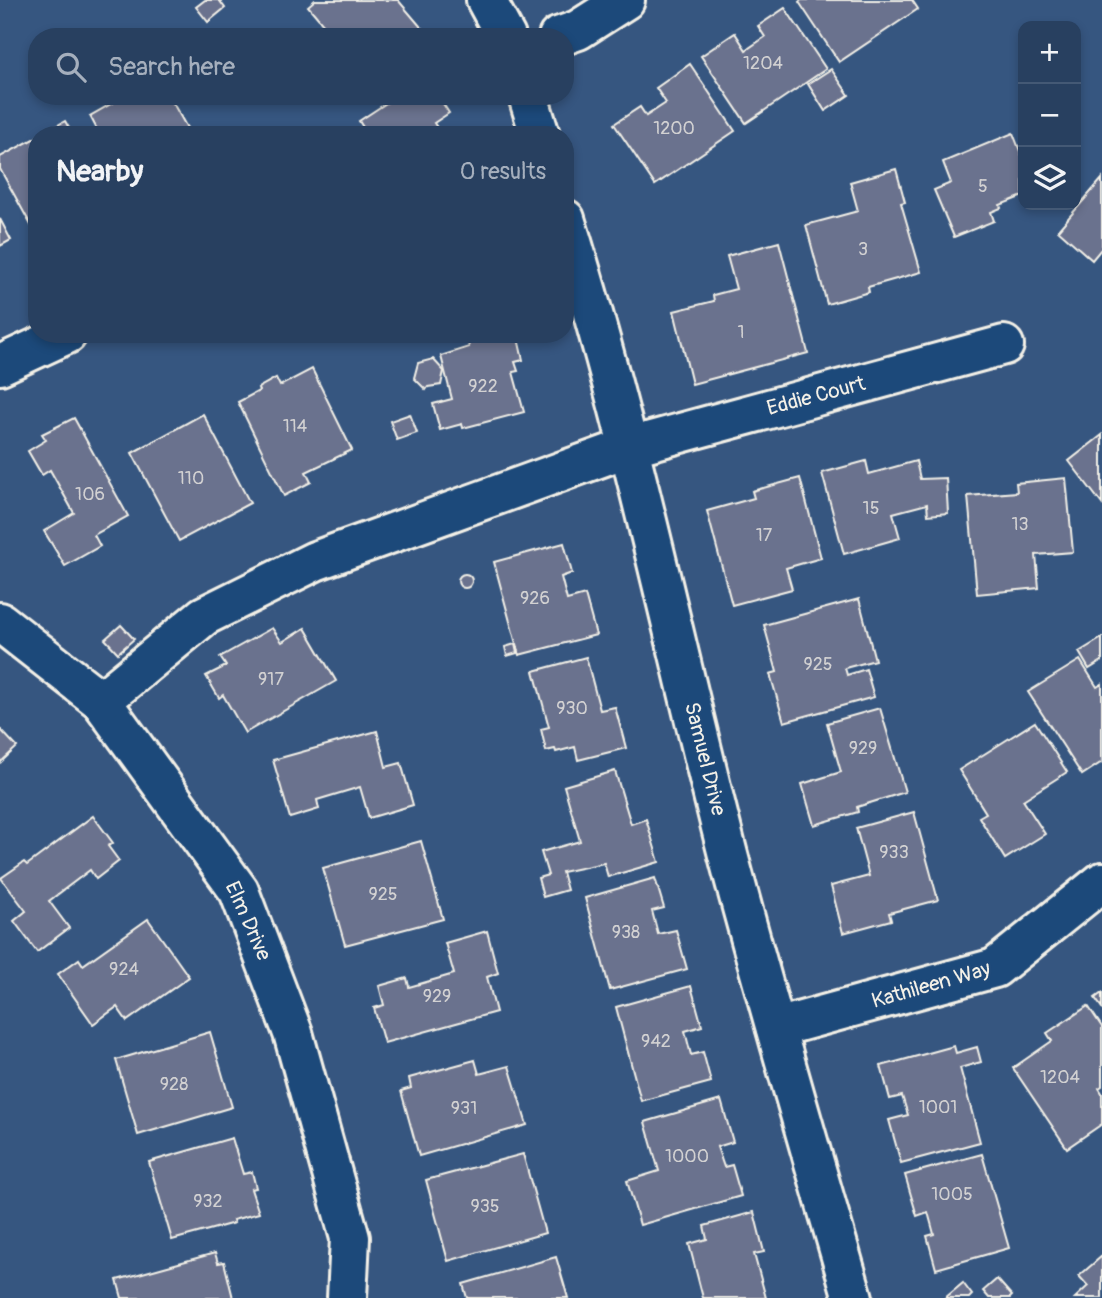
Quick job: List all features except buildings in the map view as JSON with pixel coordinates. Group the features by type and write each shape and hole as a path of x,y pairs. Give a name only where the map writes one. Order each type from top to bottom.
{"street":[{"path":"486,0 501,28"},
{"path":"574,31 625,0"},
{"path":"531,105 537,126"},
{"name":"Samuel Drive","path":"574,247 592,304 629,447 729,855 853,1298"},
{"path":"0,365 48,343"},
{"name":"Eddie Court","path":"102,701 204,616 315,561 629,447 1003,345"},
{"name":"Elm Drive","path":"0,622 102,701 239,891 293,1032 350,1238 347,1298"},
{"name":"Kathileen Way","path":"776,1028 995,968 1102,882"}]}
